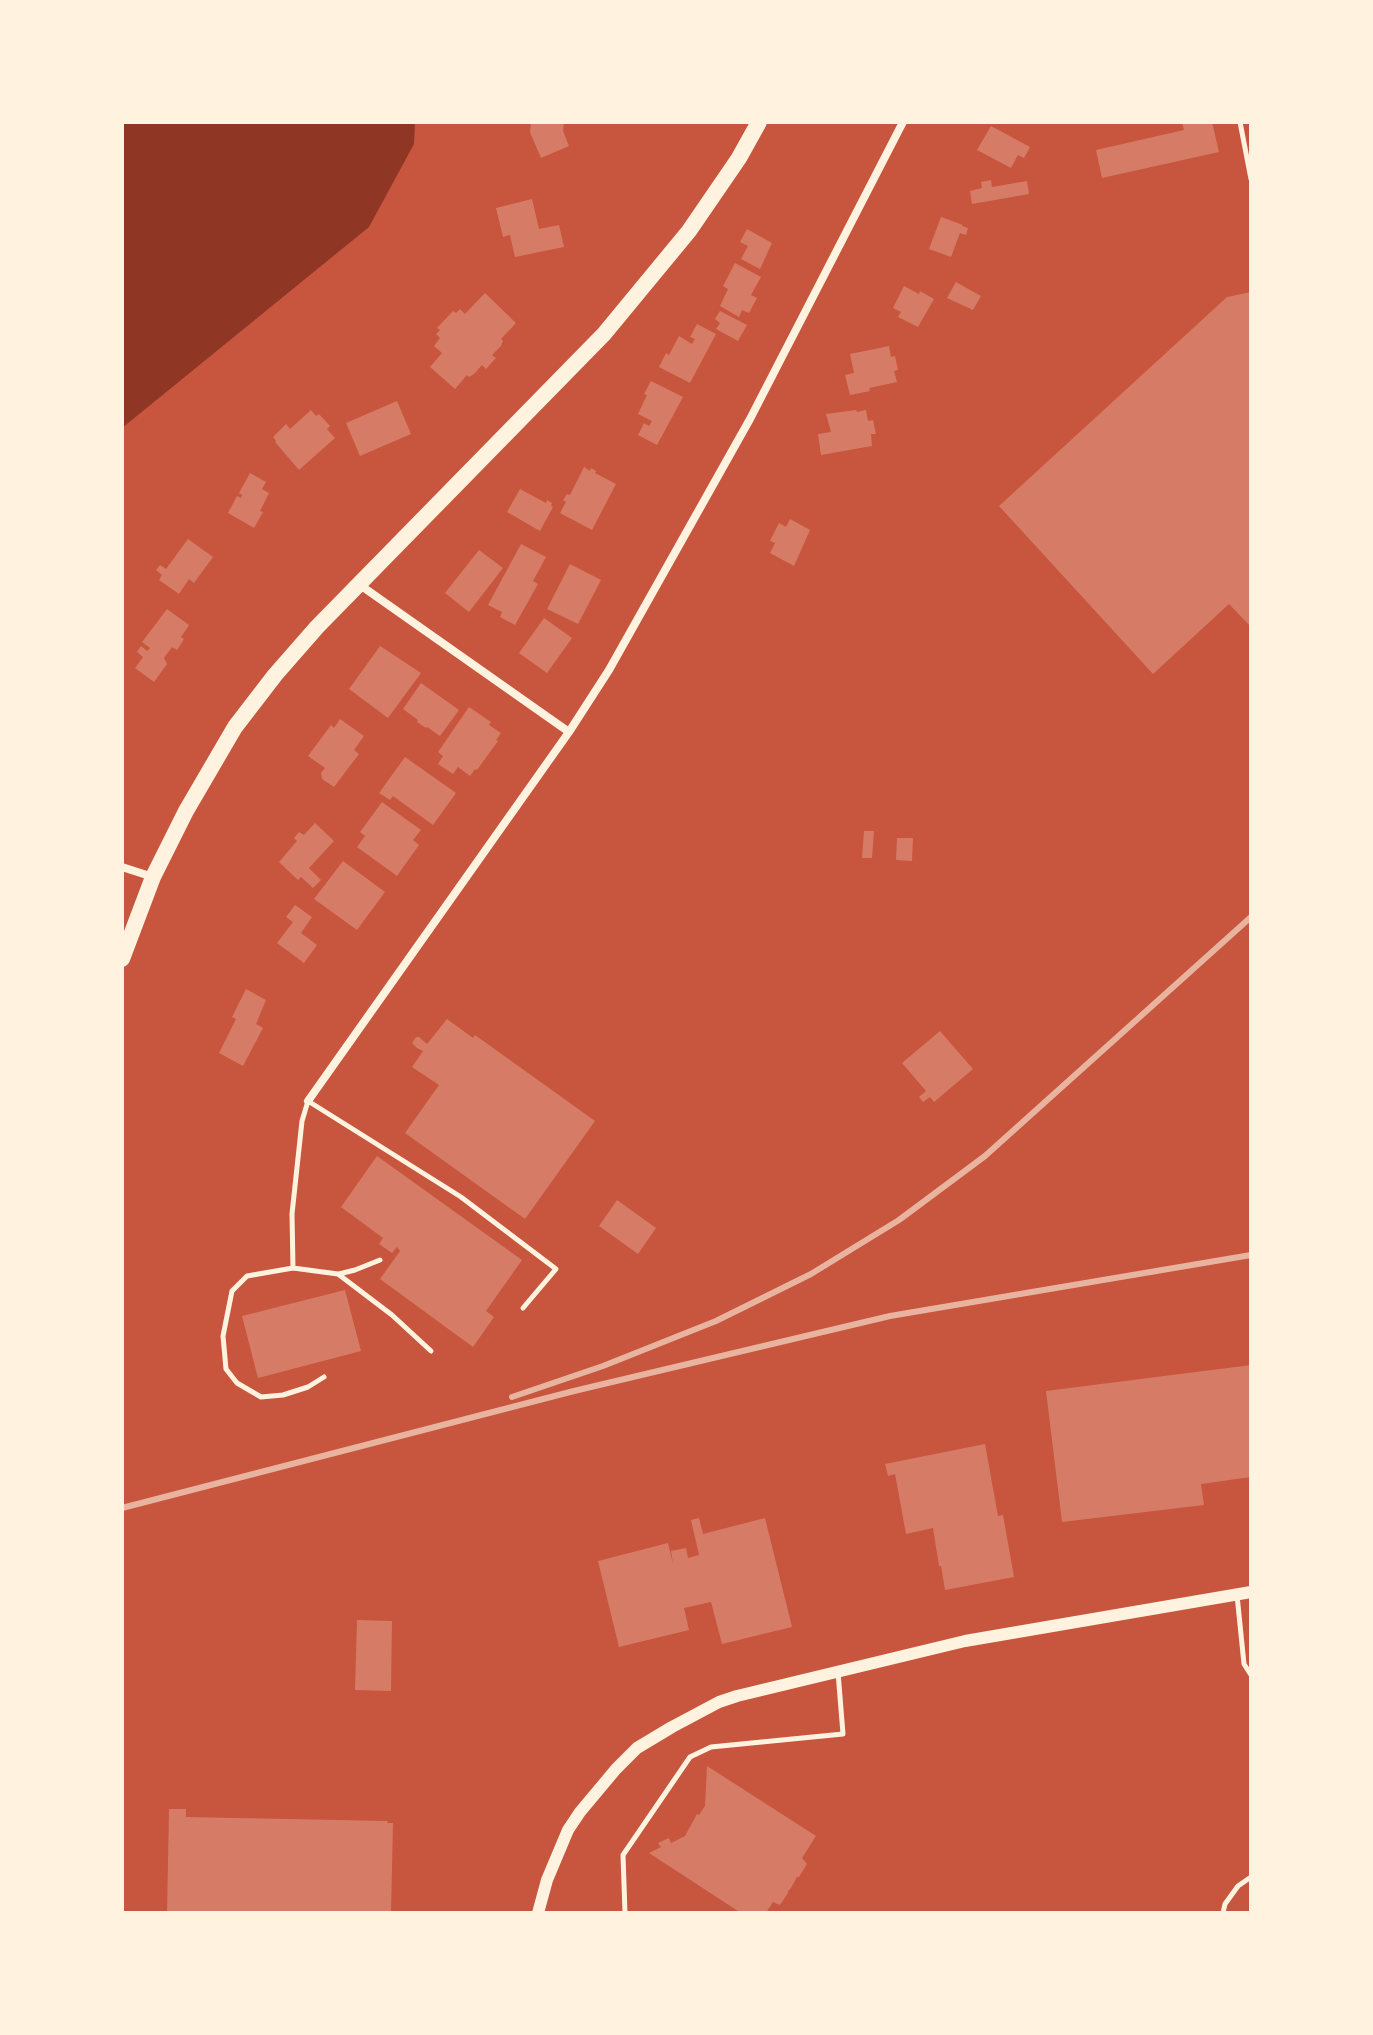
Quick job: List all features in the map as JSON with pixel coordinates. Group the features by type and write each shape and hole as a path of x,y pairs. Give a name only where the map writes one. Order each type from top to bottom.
{"main road":[{"path":"122,959 153,877 186,811 235,727 317,627 604,334 689,231 739,158 759,122"}],"street":[{"path":"308,1101 569,732 609,670 750,419 903,122"},
{"path":"360,585 569,732"},
{"path":"122,867 153,877"},
{"path":"538,1913 547,1880 568,1830 596,1792 637,1748 719,1702 965,1641 1251,1592"}],"lane":[{"path":"1240,122 1251,179"},
{"path":"293,1268 292,1214 302,1121 308,1101 461,1197 556,1269 523,1308"},
{"path":"324,1377 308,1387 283,1395 261,1397 237,1383 226,1369 223,1336 232,1291 247,1276 293,1268 338,1274 380,1260"},
{"path":"338,1274 392,1315 431,1351"},
{"path":"1237,1594 1244,1664 1251,1675"},
{"path":"625,1913 623,1855 690,1757 711,1747 843,1734 838,1671"},
{"path":"1223,1913 1225,1904 1238,1886 1251,1877"}],"shaded area":[{"path":"122,122 415,122 414,144 369,227 122,428"}],"building":[{"path":"531,122 564,122 563,131 569,146 541,158 530,132"},
{"path":"1182,122 1212,122 1219,152 1102,178 1096,150 1184,130"},
{"path":"991,126 1030,147 1024,158 1018,155 1011,168 977,150"},
{"path":"991,180 992,187 1027,181 1029,194 972,204 970,191 982,188 981,182"},
{"path":"532,199 539,229 559,225 564,247 515,257 510,235 503,237 496,208"},
{"path":"941,217 968,228 966,235 960,233 951,257 929,249"},
{"path":"747,229 772,243 760,269 741,259 748,246 740,242"},
{"path":"735,263 761,277 751,295 757,298 749,313 742,310 739,317 720,306 728,289 723,286"},
{"path":"956,282 981,296 973,310 947,298"},
{"path":"904,286 934,299 918,327 898,317 901,312 893,308"},
{"path":"1251,292 1251,627 1229,604 1153,674 999,506 1227,297"},
{"path":"485,293 516,323 501,339 501,346 492,355 496,358 486,369 482,365 474,374 467,375 455,389 430,367 442,353 434,346 440,338 436,334 440,330 437,328 453,311 456,313 460,309 465,314"},
{"path":"720,311 747,325 738,341 716,329 720,323 715,319"},
{"path":"697,324 716,334 690,383 659,367 679,336 692,344 695,339 690,337"},
{"path":"889,346 891,357 895,356 897,382 850,395 845,375 854,373 850,354"},
{"path":"651,381 683,397 657,445 638,435 644,423 649,426 652,421 638,414"},
{"path":"397,401 411,434 360,456 346,423"},
{"path":"311,410 330,426 327,429 335,438 299,470 273,437 286,424 290,429"},
{"path":"866,410 868,421 873,420 876,434 871,434 872,446 821,455 818,434 831,432 826,414"},
{"path":"584,467 590,471 591,468 616,484 592,530 560,513 566,502 563,500 567,494 570,495"},
{"path":"250,473 266,482 262,489 269,493 254,528 228,513 237,496 241,498 239,493"},
{"path":"520,489 546,503 547,500 552,503 553,507 540,531 507,512"},
{"path":"790,519 810,530 794,566 770,553 775,543 770,541 779,523 786,527"},
{"path":"188,539 213,557 194,583 189,579 179,594 159,580 162,575 156,570 160,565 166,569"},
{"path":"521,544 546,557 533,581 538,584 515,625 500,617 502,612 488,605"},
{"path":"479,550 503,568 469,612 445,593"},
{"path":"570,564 601,580 578,624 547,609"},
{"path":"167,609 189,625 177,650 172,647 164,658 167,664 154,682 135,668 143,657 137,652 141,646 147,651 150,648 142,642"},
{"path":"544,618 572,638 547,673 519,653"},
{"path":"380,646 421,673 388,718 349,689"},
{"path":"421,683 459,710 440,736 403,709"},
{"path":"469,707 501,733 470,776 458,767 453,774 438,764 443,756 438,752"},
{"path":"340,719 364,736 354,750 359,754 334,787 322,779 321,773 325,768 308,756 331,725 334,728"},
{"path":"405,757 456,793 433,825 393,796 390,800 379,793"},
{"path":"382,802 421,830 413,840 419,845 397,876 357,847 365,836 360,832"},
{"path":"315,823 334,841 309,868 321,880 313,888 301,877 298,880 279,862 297,841 294,838 299,832 304,835"},
{"path":"864,831 874,831 872,858 862,858"},
{"path":"897,838 913,838 912,861 896,860"},
{"path":"343,861 385,892 357,930 314,899"},
{"path":"295,905 312,917 301,933 317,945 304,963 277,943 293,922 286,917"},
{"path":"246,989 266,1000 256,1024 263,1028 243,1066 219,1053 236,1019 232,1017"},
{"path":"447,1019 473,1038 475,1035 595,1121 525,1219 405,1133 439,1085 412,1067 423,1051 412,1043 419,1037 427,1044"},
{"path":"940,1031 973,1069 934,1102 930,1097 923,1102 919,1097 926,1091 902,1063"},
{"path":"377,1156 522,1260 486,1311 494,1317 473,1347 380,1279 400,1251 397,1247 392,1253 379,1244 383,1238 341,1207"},
{"path":"617,1200 656,1228 638,1254 599,1226"},
{"path":"345,1290 361,1351 258,1378 242,1316"},
{"path":"1251,1365 1251,1477 1201,1484 1204,1505 1062,1522 1046,1391"},
{"path":"985,1444 998,1516 1003,1515 1014,1577 945,1590 933,1528 906,1534 895,1474 888,1476 885,1464"},
{"path":"699,1518 703,1534 765,1518 792,1627 722,1644 711,1602 684,1608 689,1630 619,1647 598,1561 668,1543 673,1564 671,1551 686,1548 688,1558 699,1555 691,1520"},
{"path":"357,1620 392,1621 391,1691 355,1690"},
{"path":"707,1766 816,1836 802,1858 807,1864 799,1877 780,1905 773,1902 766,1913 741,1913 649,1853 661,1847 658,1843 669,1838 671,1843 685,1836 705,1806"},
{"path":"169,1809 186,1809 186,1817 393,1823 391,1913 167,1913"}],"railway":[{"path":"512,1397 603,1366 716,1321 811,1274 899,1220 985,1156 1251,917"},
{"path":"122,1508 574,1391 890,1316 1251,1255"}]}
